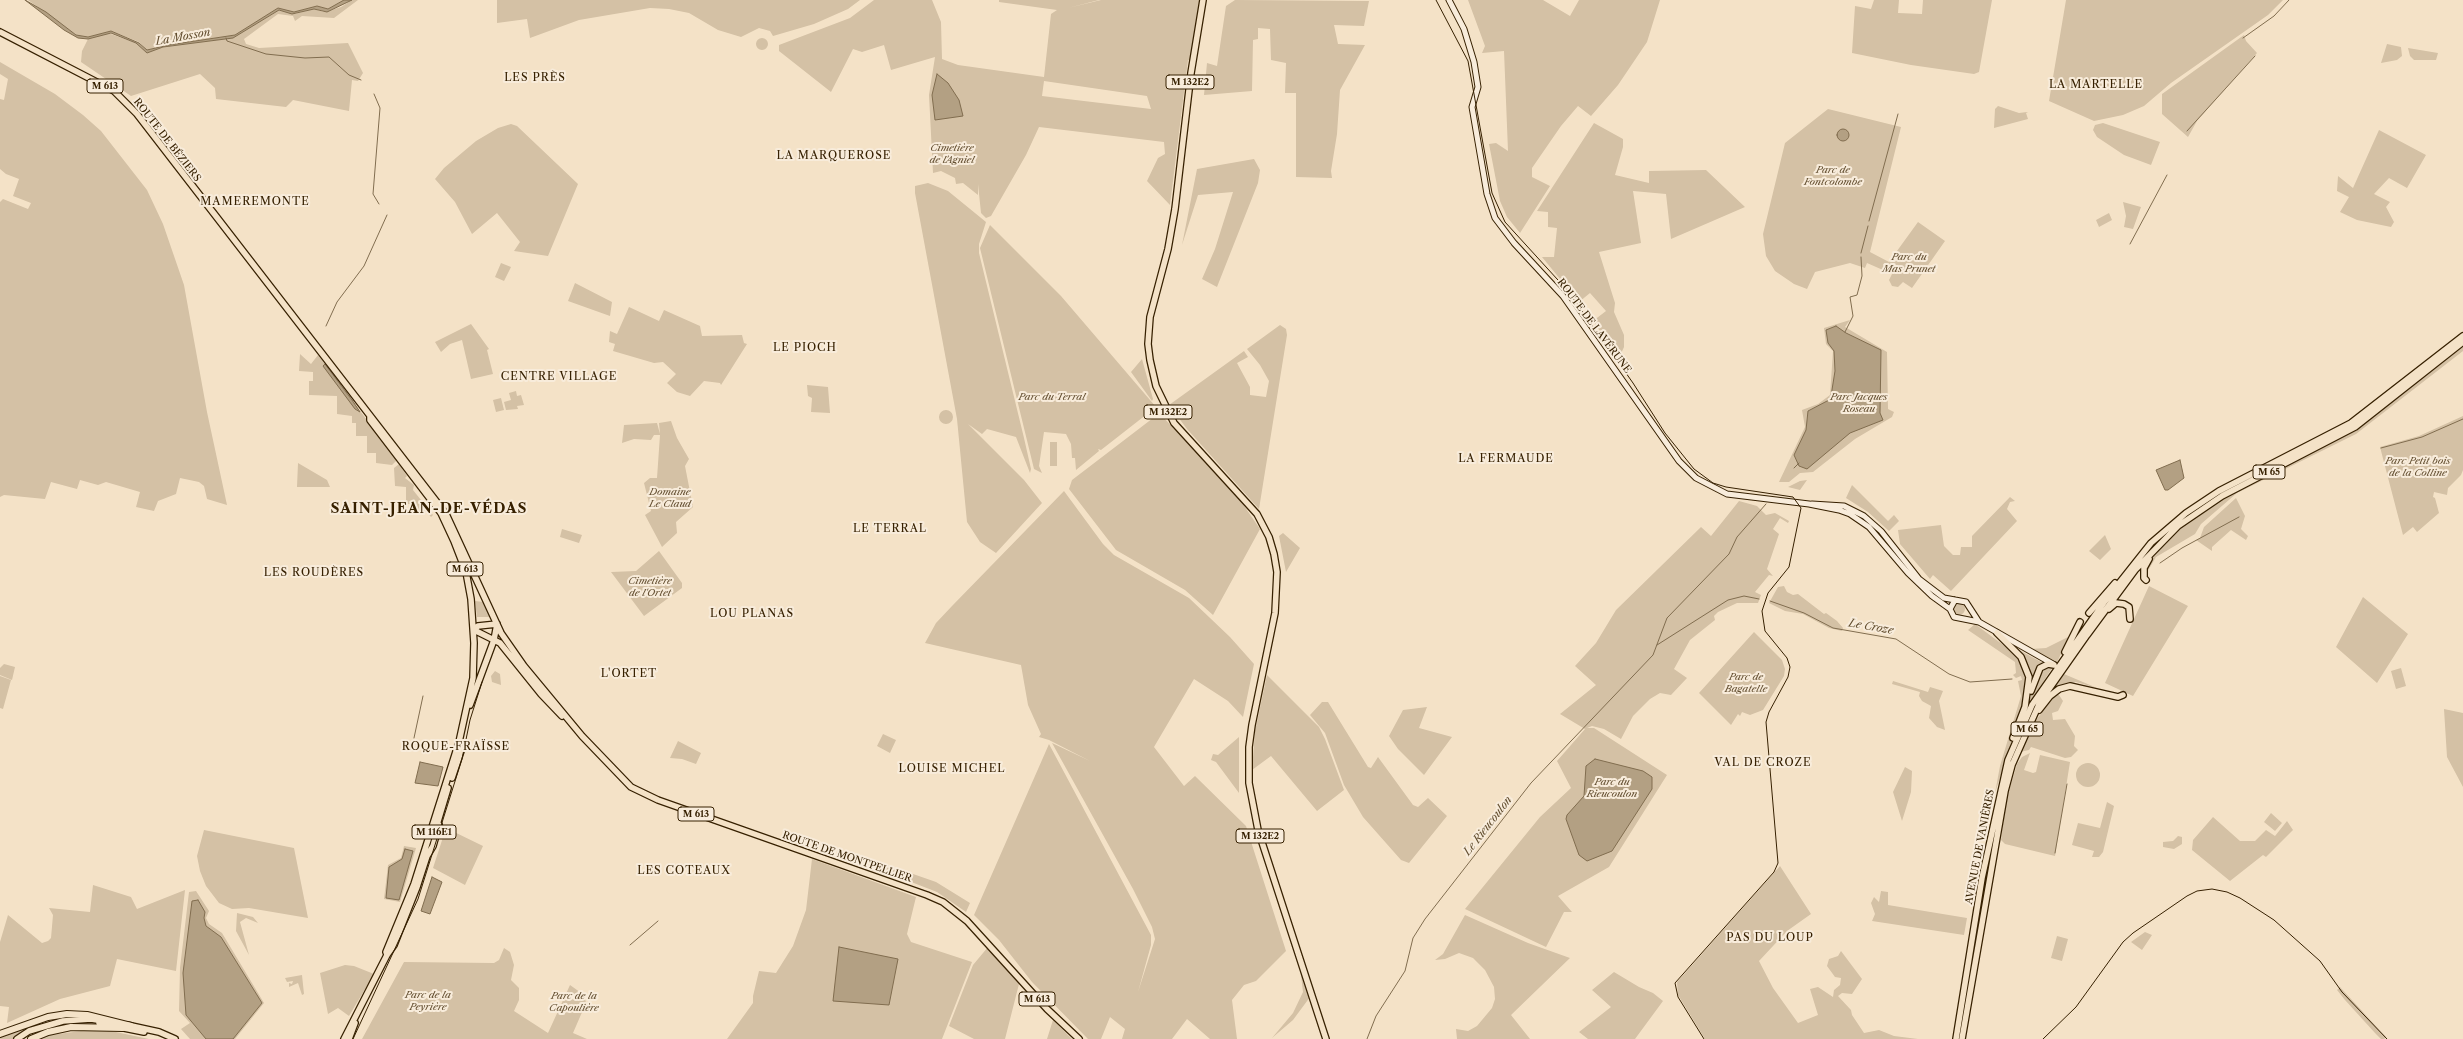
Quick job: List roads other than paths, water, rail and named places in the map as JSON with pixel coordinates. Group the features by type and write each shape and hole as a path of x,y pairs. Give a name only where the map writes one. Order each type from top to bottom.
{"highway":[{"path":"0,1034 44,1018 67,1014 87,1015 131,1026"},
{"path":"30,1039 48,1032 71,1027 123,1028"}],"main road":[{"name":"M 132E2","path":"1203,0 1191,73 1175,209 1168,249 1152,310 1148,344 1156,386 1174,422 1249,504 1269,537 1277,572 1277,596 1266,662 1249,747 1251,802 1258,830 1326,1039"},
{"name":"ROUTE DE LAVÉRUNE","path":"1449,0 1464,29 1474,62 1478,87 1472,107 1487,194 1495,218 1502,229 1563,296 1675,456 1696,478 1710,487 1734,495 1809,504 1844,506 1864,516 1881,531 1924,584 1944,598 1955,600"},
{"name":"ROUTE DE BÉZIERS","path":"0,32 95,80 114,91 132,108 370,417 373,418 443,514"},
{"name":"M 65","path":"2056,669 2120,580 2160,535 2192,509 2224,488 2346,426 2463,336"},
{"name":"M 65","path":"2056,669 2096,624 2135,570 2167,536 2222,496 2355,427 2463,342"},
{"name":"ROUTE DE LAVÉRUNE","path":"1809,504 1839,510 1862,521 1882,540 1912,577 1932,596 1950,609"},
{"name":"ROUTE DE MONTPELLIER","path":"443,514 508,644 542,692"},
{"name":"M 613","path":"443,514 464,563 471,599 474,630 494,640"},
{"path":"2146,580 2143,573 2145,564 2167,536"},
{"path":"2089,613 2108,589 2120,580"},
{"path":"1979,622 1963,600 1955,600 1950,609 1954,617 1979,622 2056,669"},
{"path":"2096,624 2112,606 2118,603 2129,607 2130,619"},
{"path":"1961,618 1966,615 1969,608"},
{"path":"2061,661 2080,622"},
{"path":"474,630 478,626 497,624"},
{"name":"M 116E1","path":"394,945 427,856 447,792 478,680 494,640 497,624"},
{"name":"M 116E1","path":"387,955 397,938 417,874 438,820 468,700 473,670 474,630"},
{"name":"M 65","path":"1996,633 2014,648 2025,663 2029,677 2028,697"},
{"name":"ROUTE DE MONTPELLIER","path":"494,640 500,643 542,692 617,774 640,793 943,902 967,921 1042,1004 1079,1039"},
{"name":"M 65","path":"2014,745 2014,737 2040,668 2048,664 2056,669"},
{"name":"AVENUE DE VANIÈRES","path":"1962,1039 1985,901 2008,778 2028,725 2056,669"},
{"name":"AVENUE DE VANIÈRES","path":"1956,1039 1997,804 2014,745 2032,705 2056,669"},
{"path":"2028,725 2050,696 2064,688 2074,686 2118,696 2123,695"},
{"path":"447,792 462,748"},
{"name":"M 65","path":"1996,846 1994,840 1997,804"},
{"name":"M 65","path":"1985,901 1991,850 1989,845"},
{"name":"M 116E1","path":"344,1039 387,955 405,914"},
{"name":"M 116E1","path":"349,1039 364,1007 363,1003"},
{"path":"17,1039 29,1031 63,1021 91,1019 158,1032 175,1039"},
{"path":"21,1039 41,1028 70,1022 91,1022 167,1039"}],"waterway":[{"path":"2243,38 2274,16 2289,0"},
{"path":"226,38 227,41 266,54 305,58 329,57 349,75 361,80"},
{"path":"2187,131 2255,56"},
{"path":"374,94 380,108 373,194 379,204"},
{"path":"1869,221 1898,114"},
{"path":"2130,244 2167,175"},
{"path":"326,326 337,302 364,266 387,215"},
{"path":"1861,253 1868,226"},
{"path":"1845,332 1853,316 1850,297 1857,295 1862,276 1861,257"},
{"path":"2381,448 2422,437 2463,419"},
{"path":"1794,468 1799,463"},
{"name":"Le Rieucoulon","path":"1367,1039 1376,1016 1405,971 1413,938 1425,919 1531,783 1653,655 1667,618 1729,554 1737,537 1766,504"},
{"path":"2160,563 2182,548 2239,517"},
{"name":"Le Croze","path":"1657,645 1728,600 1744,596 1759,599"},
{"name":"Le Croze","path":"1770,601 1804,613 1833,628 1896,639 1949,674 1970,682 2012,679"},
{"path":"414,738 423,696"},
{"path":"2055,853 2067,784"},
{"path":"630,945 658,921"}],"tram line":[{"path":"1436,0 1468,61 1492,193 1505,222 1568,291 1633,383 1665,433 1694,469 1713,483 1726,487 1793,497 1801,508 1789,567 1768,593 1762,611 1765,631 1787,658 1790,667 1788,677 1769,712 1766,722 1778,863 1774,872 1675,983 1678,997 1704,1039"},
{"path":"353,1039 418,899 462,759 470,720 482,682"},
{"path":"2043,1039 2076,1007 2123,942 2133,933 2187,896 2197,891 2212,889 2227,892 2240,898 2274,920 2320,961 2342,992 2387,1039"}],"district":[{"name":"LES PRÈS","path":"535,78"},
{"name":"LA MARTELLE","path":"2096,85"},
{"name":"LA MARQUEROSE","path":"834,156"},
{"name":"MAMEREMONTE","path":"255,202"},
{"name":"LE PIOCH","path":"805,348"},
{"name":"CENTRE VILLAGE","path":"559,377"},
{"name":"LA FERMAUDE","path":"1506,459"},
{"name":"SAINT-JEAN-DE-VÉDAS","path":"429,509"},
{"name":"LE TERRAL","path":"890,529"},
{"name":"LES ROUDÈRES","path":"314,573"},
{"name":"LOU PLANAS","path":"752,614"},
{"name":"L'ORTET","path":"629,674"},
{"name":"ROQUE-FRAÏSSE","path":"456,747"},
{"name":"VAL DE CROZE","path":"1763,763"},
{"name":"LOUISE MICHEL","path":"952,769"},
{"name":"LES COTEAUX","path":"684,871"},
{"name":"PAS DU LOUP","path":"1770,938"}],"water label":[{"name":"La Mosson","path":"183,37"}],"park label":[{"name":"Cimetière de l'Agniel","path":"952,154"},
{"name":"Parc de Fontcolombe","path":"1833,176"},
{"name":"Parc du Mas Prunet","path":"1909,262"},
{"name":"Parc du Terral","path":"1052,397"},
{"name":"Parc Jacques Roseau","path":"1859,402"},
{"name":"Parc Petit bois de la Colline","path":"2418,466"},
{"name":"Domaine Le Claud","path":"670,498"},
{"name":"Cimetière de l'Ortet","path":"650,586"},
{"name":"Parc de Bagatelle","path":"1746,682"},
{"name":"Parc du Rieucoulon","path":"1612,788"},
{"name":"Parc de la Peyrière","path":"428,1000"},
{"name":"Parc de la Capoulière","path":"574,1002"}]}
